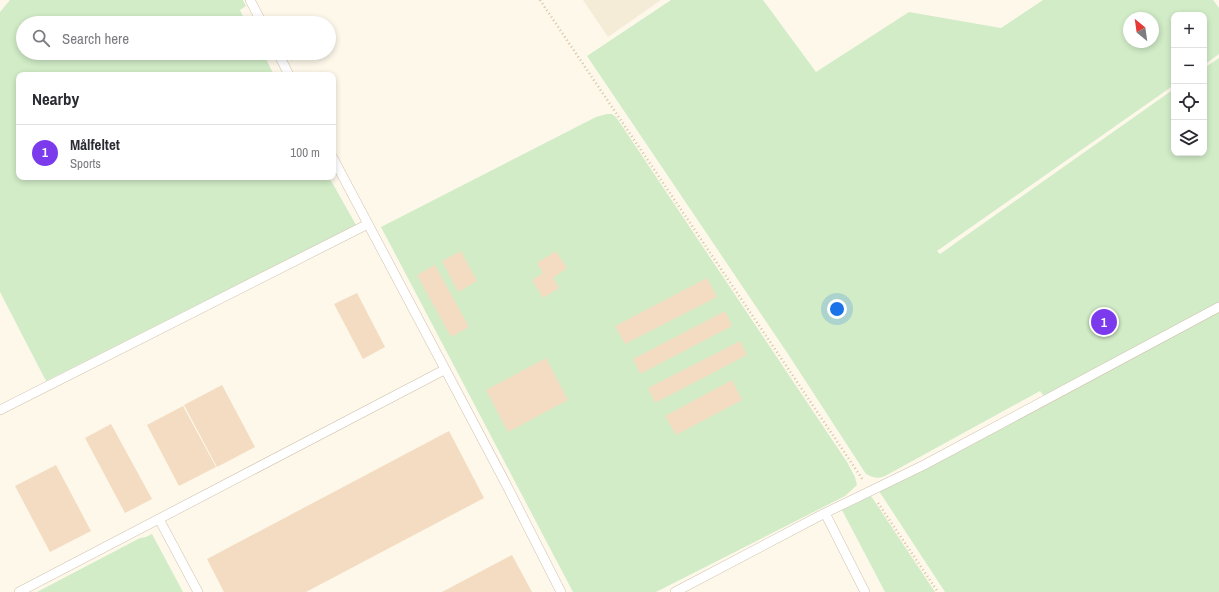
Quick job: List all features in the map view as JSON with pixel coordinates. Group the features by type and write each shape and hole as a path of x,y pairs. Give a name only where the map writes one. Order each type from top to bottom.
{"lane":[{"path":"250,0 258,16"},
{"path":"282,60 288,72"},
{"path":"336,164 444,370 506,484 560,592"},
{"path":"0,410 368,224"},
{"path":"675,592 825,513 924,465 1219,307"},
{"path":"19,592 444,370"},
{"path":"825,513 865,592"},
{"path":"159,519 198,592"}],"path":[{"path":"540,0 938,592"}],"shaded area":[{"path":"583,0 661,0 608,37"}],"green space":[{"path":"10,0 243,0 246,6 240,10 243,16 16,16 16,60 266,60 272,72 16,72 16,180 331,180 356,225 46,381 0,292 0,12"},
{"path":"671,0 763,0 816,72 909,12 1001,28 1043,0 1213,0 1219,8 1219,54 1207,63 1207,12 1171,12 1171,87 937,251 940,254 1171,91 1171,156 1207,156 1207,66 1219,58 1219,592 945,592 879,491 1049,403 1040,391 885,476 876,478 866,474 788,354 587,56"},
{"path":"612,114 616,117 847,462 855,477 857,485 845,496 656,592 573,592 381,227 596,117"},
{"path":"871,496 935,592 885,592 842,510"},
{"path":"152,534 183,592 37,592 140,538"}],"building":[{"path":"461,251 477,281 458,292 442,261"},
{"path":"556,251 567,268 553,278 559,288 543,298 532,280 543,273 537,263"},
{"path":"435,265 469,327 451,337 417,275"},
{"path":"707,278 717,297 625,344 615,326"},
{"path":"357,293 385,347 363,359 334,304"},
{"path":"725,311 732,326 640,374 633,359"},
{"path":"740,341 747,355 655,403 648,388"},
{"path":"546,358 568,400 508,432 486,390"},
{"path":"732,380 742,400 676,435 665,416"},
{"path":"222,385 255,447 217,467 184,405"},
{"path":"183,406 216,467 179,486 147,425"},
{"path":"111,424 152,499 125,513 85,438"},
{"path":"449,431 484,498 306,592 224,592 207,559"},
{"path":"56,465 91,531 50,552 15,486"},
{"path":"512,555 532,592 442,592"}],"place":[{"name":"Målfeltet","path":"1104,322"}]}
